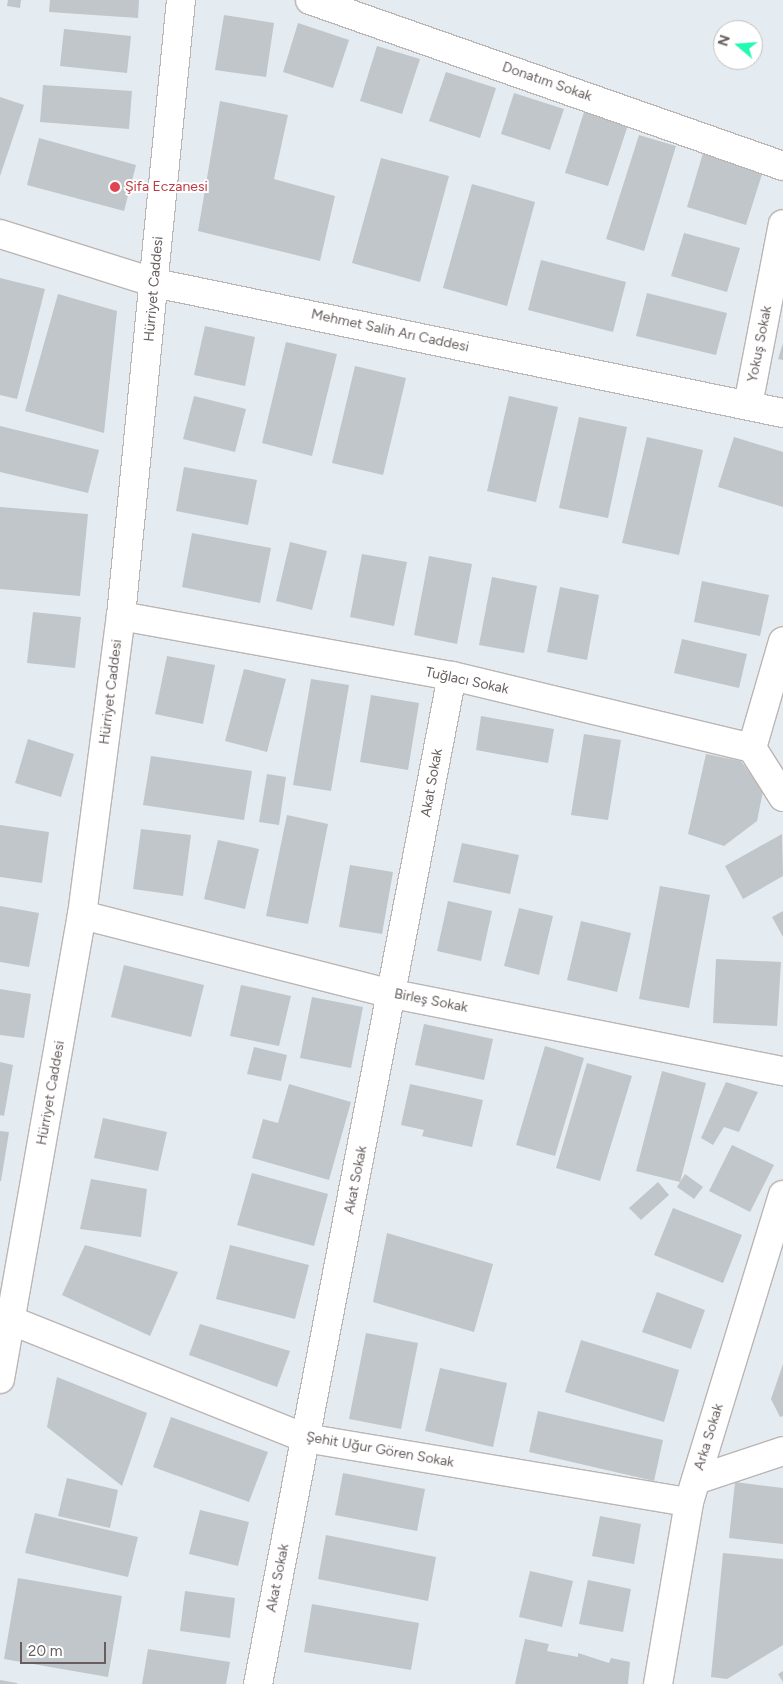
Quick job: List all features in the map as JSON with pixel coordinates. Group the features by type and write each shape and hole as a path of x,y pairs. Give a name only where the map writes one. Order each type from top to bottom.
{"street":[{"name":"Hürriyet Caddesi","path":"0,1379 6,1319 82,915 121,616 155,283 181,0"},
{"name":"Donatım Sokak","path":"310,0 783,166"},
{"name":"Yokuş Sokak","path":"748,405 783,224"},
{"name":"Mehmet Salih Arı Caddesi","path":"0,234 155,283 783,413"},
{"name":"Tuğlacı Sokak","path":"121,616 452,676 752,748"},
{"path":"783,641 752,748 783,797"},
{"name":"Akat Sokak","path":"258,1684 393,994 452,676"},
{"name":"Birleş Sokak","path":"82,915 393,994 783,1071"},
{"name":"Arka Sokak","path":"658,1684 692,1491 783,1195"},
{"name":"Şehit Uğur Gören Sokak","path":"6,1319 305,1438 692,1491"},
{"path":"692,1491 783,1451"}],"building":[{"path":"8,0 21,0 20,8 7,6"},
{"path":"50,0 139,0 138,18 49,12"},
{"path":"224,15 274,23 266,77 215,70"},
{"path":"298,23 349,40 333,88 283,72"},
{"path":"64,29 131,36 127,73 60,66"},
{"path":"377,46 420,59 402,114 360,101"},
{"path":"446,72 496,88 480,138 429,121"},
{"path":"43,85 132,91 129,129 40,122"},
{"path":"514,93 564,109 550,150 501,134"},
{"path":"0,97 24,105 0,176"},
{"path":"220,101 288,115 274,179 335,196 320,261 198,231"},
{"path":"584,112 628,125 608,186 565,173"},
{"path":"639,135 676,146 644,251 606,239"},
{"path":"39,138 136,165 124,211 27,185"},
{"path":"703,153 763,171 746,225 687,207"},
{"path":"381,158 449,176 420,282 352,263"},
{"path":"472,184 535,202 507,306 443,288"},
{"path":"684,233 740,248 727,292 671,276"},
{"path":"541,260 626,282 613,332 528,310"},
{"path":"0,278 45,289 17,399 0,395"},
{"path":"647,293 727,313 716,355 636,336"},
{"path":"58,294 117,311 104,433 25,411"},
{"path":"205,326 255,337 245,386 194,375"},
{"path":"286,342 337,354 312,456 262,443"},
{"path":"783,343 783,360 778,359"},
{"path":"355,366 406,378 383,475 332,463"},
{"path":"194,396 246,409 235,452 183,439"},
{"path":"509,396 558,407 536,502 487,491"},
{"path":"579,417 627,427 608,518 559,508"},
{"path":"0,426 99,450 88,493 0,472"},
{"path":"647,437 703,450 679,555 622,543"},
{"path":"734,437 783,452 783,507 718,487"},
{"path":"184,467 257,480 248,525 176,511"},
{"path":"0,507 88,514 80,596 0,589"},
{"path":"192,533 271,548 260,603 182,587"},
{"path":"290,542 327,551 312,610 276,601"},
{"path":"362,554 407,562 394,626 350,617"},
{"path":"429,556 472,564 457,644 414,635"},
{"path":"492,577 537,586 524,653 479,645"},
{"path":"702,581 769,595 760,636 694,622"},
{"path":"560,587 599,595 587,660 547,652"},
{"path":"33,612 81,617 75,668 27,663"},
{"path":"682,639 747,654 739,688 674,673"},
{"path":"167,656 215,665 203,724 155,714"},
{"path":"244,669 286,679 267,752 225,741"},
{"path":"311,679 349,685 331,791 293,785"},
{"path":"371,695 419,703 408,770 360,762"},
{"path":"481,716 554,729 548,763 476,750"},
{"path":"584,734 621,740 608,820 571,815"},
{"path":"28,739 74,754 61,797 15,783"},
{"path":"706,754 741,761 763,791 757,821 724,846 688,834"},
{"path":"151,756 252,771 244,820 143,805"},
{"path":"267,774 286,777 279,825 259,822"},
{"path":"287,815 328,824 308,924 266,916"},
{"path":"0,825 49,832 42,883 0,877"},
{"path":"141,829 191,835 183,896 133,889"},
{"path":"782,834 783,876 743,899 725,866"},
{"path":"218,840 259,849 245,909 204,899"},
{"path":"462,843 519,855 510,894 453,882"},
{"path":"350,865 393,872 382,934 339,927"},
{"path":"660,886 710,895 689,1008 639,999"},
{"path":"448,901 492,911 481,961 437,951"},
{"path":"0,906 39,913 29,967 0,962"},
{"path":"519,908 553,916 539,975 504,966"},
{"path":"783,911 783,937 772,917"},
{"path":"581,921 631,933 617,992 567,980"},
{"path":"716,959 781,962 777,1026 713,1023"},
{"path":"124,965 204,985 191,1037 111,1017"},
{"path":"241,985 291,996 279,1046 230,1036"},
{"path":"0,989 31,994 24,1038 0,1035"},
{"path":"312,997 363,1007 351,1068 300,1058"},
{"path":"424,1024 493,1039 484,1080 415,1065"},
{"path":"545,1046 584,1058 555,1156 516,1145"},
{"path":"254,1047 287,1055 281,1081 247,1074"},
{"path":"0,1062 13,1065 4,1116 0,1115"},
{"path":"587,1063 632,1076 600,1181 556,1168"},
{"path":"662,1071 706,1083 680,1182 636,1171"},
{"path":"726,1082 758,1092 739,1132 724,1127 713,1145 701,1138"},
{"path":"289,1084 351,1102 329,1180 252,1158 263,1119 278,1123"},
{"path":"410,1084 483,1100 472,1147 422,1136 424,1130 401,1125"},
{"path":"103,1118 167,1132 158,1171 94,1158"},
{"path":"0,1131 9,1132 1,1181 0,1181"},
{"path":"732,1145 774,1165 750,1212 709,1191"},
{"path":"252,1173 328,1194 314,1246 237,1225"},
{"path":"685,1174 703,1187 694,1199 677,1187"},
{"path":"91,1179 147,1189 141,1237 80,1229"},
{"path":"658,1182 669,1195 641,1220 629,1208"},
{"path":"673,1208 742,1235 723,1283 654,1255"},
{"path":"387,1233 493,1264 474,1332 373,1302"},
{"path":"85,1245 178,1272 150,1336 62,1295"},
{"path":"230,1245 309,1265 295,1319 216,1299"},
{"path":"657,1292 705,1310 691,1349 642,1332"},
{"path":"200,1324 290,1351 277,1387 189,1355"},
{"path":"366,1333 418,1343 401,1429 349,1419"},
{"path":"581,1340 679,1370 664,1422 565,1392"},
{"path":"783,1364 783,1416 780,1417 771,1399"},
{"path":"440,1368 507,1383 493,1447 425,1431"},
{"path":"57,1377 147,1413 122,1486 47,1427"},
{"path":"538,1411 663,1440 654,1481 529,1452"},
{"path":"171,1417 268,1452 249,1502 153,1467"},
{"path":"343,1473 425,1489 417,1531 335,1515"},
{"path":"67,1478 118,1490 110,1528 58,1516"},
{"path":"735,1482 783,1488 783,1544 729,1538"},
{"path":"200,1510 249,1522 238,1566 189,1554"},
{"path":"35,1513 138,1537 128,1577 25,1553"},
{"path":"600,1516 641,1524 634,1564 592,1556"},
{"path":"326,1535 436,1557 428,1601 318,1579"},
{"path":"723,1553 783,1559 783,1645 727,1679 711,1677"},
{"path":"530,1571 573,1581 562,1627 519,1617"},
{"path":"18,1578 122,1596 108,1677 4,1659"},
{"path":"588,1580 631,1589 623,1632 579,1624"},
{"path":"185,1591 235,1598 230,1638 180,1631"},
{"path":"312,1604 419,1623 411,1670 304,1652"},
{"path":"525,1639 549,1644 547,1651 578,1657 578,1653 609,1663 611,1658 630,1662 628,1684 515,1684"},
{"path":"148,1649 230,1662 226,1684 142,1684"},
{"path":"783,1671 783,1682 778,1674"},
{"path":"0,1680 17,1683 17,1684 0,1684"}],"place":[{"name":"Şifa Eczanesi","path":"115,187"}]}
